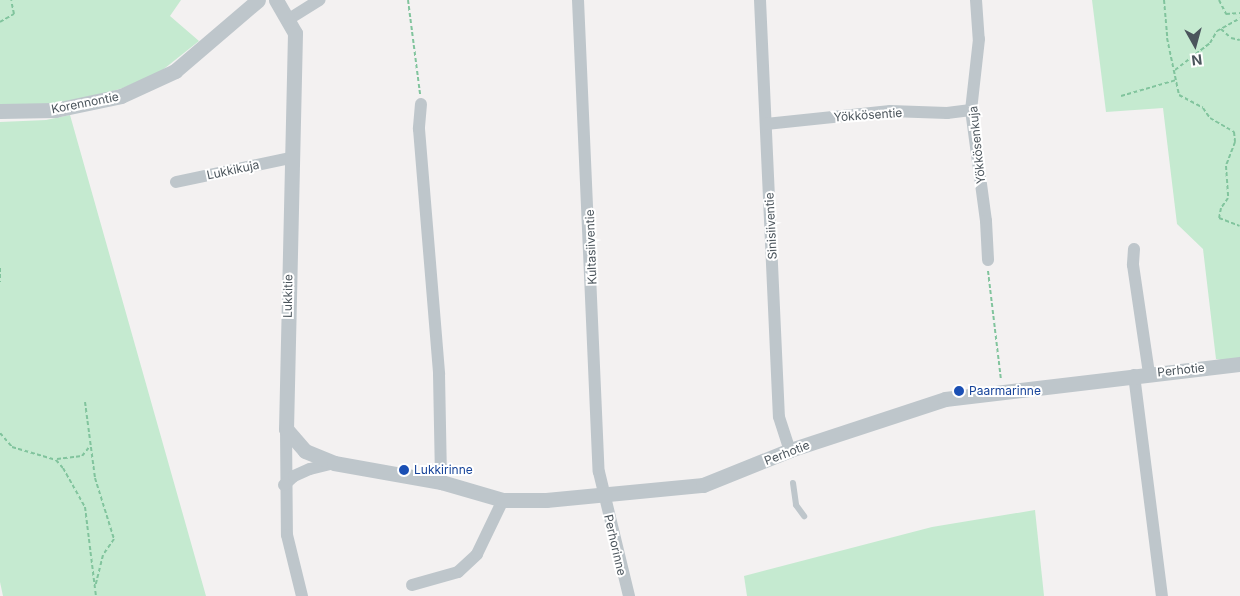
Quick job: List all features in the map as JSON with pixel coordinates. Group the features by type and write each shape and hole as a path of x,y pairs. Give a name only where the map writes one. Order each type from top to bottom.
{"street":[{"name":"Korennontie","path":"0,111 55,110 121,96 175,70 258,0"},
{"name":"Lukkitie","path":"276,0 289,19 294,33 284,485 287,536 302,596"},
{"path":"289,19 320,0"},
{"name":"Kultasiiventie","path":"578,0 603,494"},
{"name":"Sinisiiventie","path":"760,0 779,417 790,450"},
{"name":"Yökkösenkuja","path":"976,0 979,39 971,110 985,212 988,260"},
{"path":"421,104 419,129 439,374 442,482"},
{"name":"Yökkösentie","path":"766,124 890,111 947,113 971,110"},
{"name":"Lukkikuja","path":"176,182 290,158"},
{"path":"1134,250 1133,265 1162,596"},
{"name":"Perhotie","path":"286,429 305,451 334,464 442,482 503,500 603,494 703,485 790,450 944,399 1142,374 1240,364"},
{"name":"Perhotie","path":"284,485 294,476 310,469 334,464"},
{"name":"Perhorinne","path":"603,494 629,596"},
{"path":"412,585 458,572 477,554 503,500"}],"lane":[{"path":"793,483 796,506 804,516"}],"path":[{"path":"0,22 14,14 11,0"},
{"path":"408,0 421,104"},
{"path":"1164,0 1167,38 1179,95 1203,108 1210,118 1234,132 1235,142 1226,166 1228,198 1221,208 1219,218 1240,226"},
{"path":"1219,0 1226,14 1240,14"},
{"path":"1174,70 1210,43 1221,28 1240,18"},
{"path":"1221,28 1231,38 1240,40"},
{"path":"1121,96 1176,80"},
{"path":"988,260 1002,385"},
{"path":"0,268 0,282"},
{"path":"85,402 90,446 100,498 114,539 103,554 95,590"},
{"path":"0,433 12,447 56,460 82,456 90,446"},
{"path":"56,460 85,507 96,596"}],"green space":[{"path":"0,0 181,0 170,16 199,41 160,72 123,88 74,102 0,111"},
{"path":"1092,0 1240,0 1240,363 1216,359 1203,249 1177,224 1163,108 1106,112"},
{"path":"70,115 206,596 3,596 0,582 0,122 46,120"},
{"path":"1035,510 1044,596 747,596 744,576 932,527"}],"place":[{"name":"Paarmarinne","path":"959,391"},
{"name":"Lukkirinne","path":"404,470"}]}
